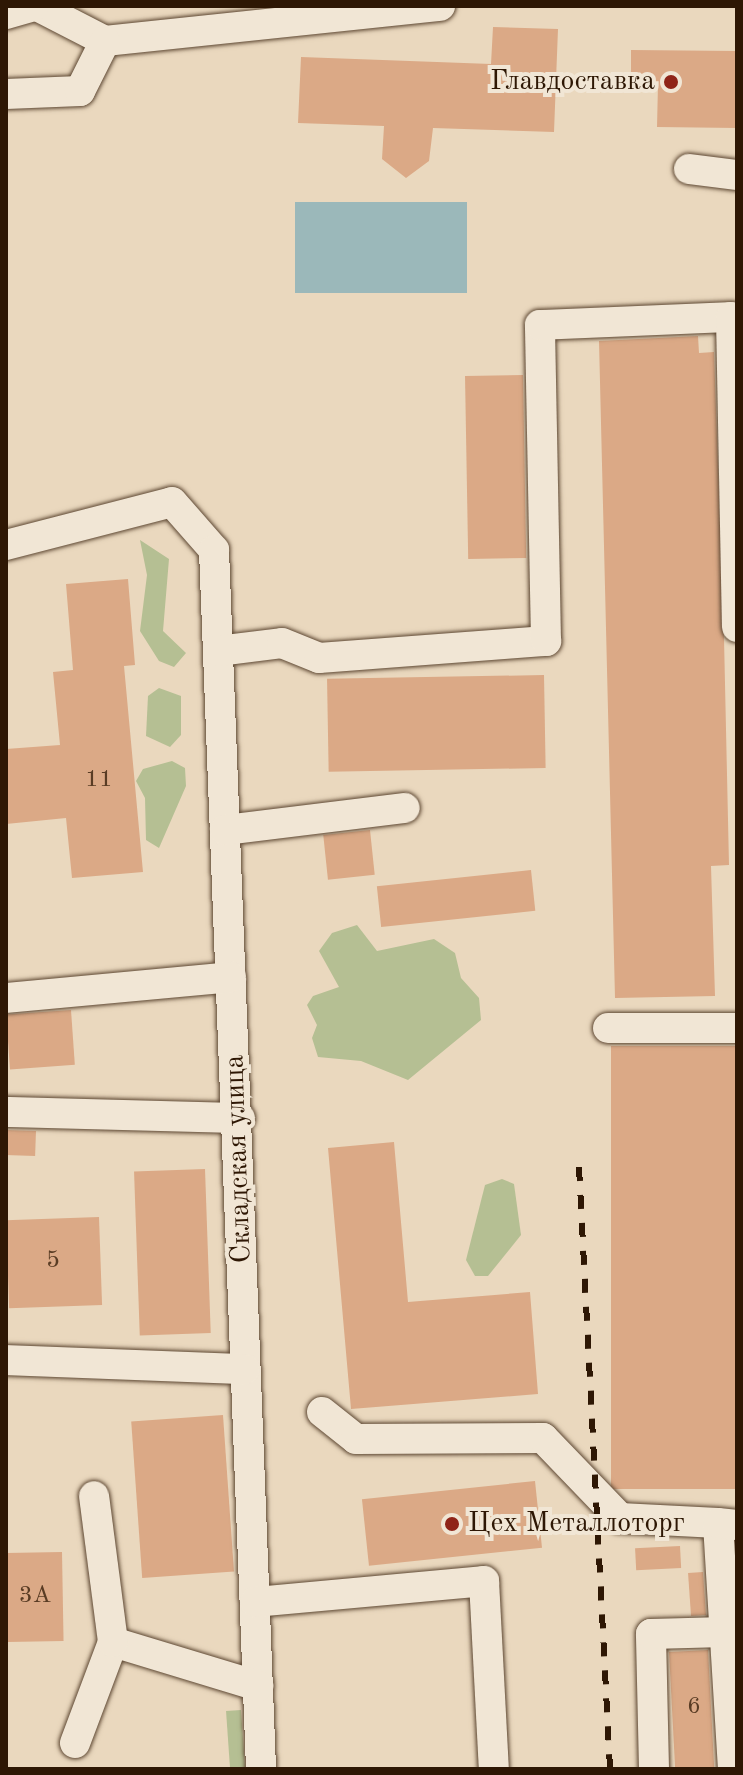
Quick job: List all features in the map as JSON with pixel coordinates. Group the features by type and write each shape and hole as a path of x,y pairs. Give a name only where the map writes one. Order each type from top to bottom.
{"street":[{"path":"6,14 36,6 105,41 440,6"},
{"path":"6,94 80,91 105,41"},
{"path":"689,169 737,175"},
{"path":"218,651 282,643 319,658 546,641 540,325 731,317 737,627"},
{"name":"Складская улица","path":"6,545 172,502 214,550 231,977 240,1118 245,1369 261,1769"},
{"path":"225,830 405,808"},
{"path":"6,998 231,977"},
{"path":"608,1028 737,1028"},
{"path":"6,1112 240,1118"},
{"path":"6,1360 245,1369"},
{"path":"322,1412 356,1439 543,1438 620,1518 728,1524 725,1632 733,1769"},
{"path":"75,1743 113,1642 94,1496"},
{"path":"255,1602 484,1581 494,1769"},
{"path":"654,1769 651,1634 725,1632"},
{"path":"113,1642 258,1686"}],"green space":[{"path":"140,540 169,559 163,631 186,653 174,667 159,661 140,631 147,575"},
{"path":"159,688 181,696 181,735 170,747 146,736 148,696"},
{"path":"172,761 185,768 186,786 159,848 146,840 145,798 136,781 143,769"},
{"path":"357,925 377,951 434,939 455,953 461,978 479,998 481,1020 408,1080 361,1061 318,1057 312,1038 317,1025 307,1005 313,996 339,987 319,951 332,933"},
{"path":"502,1179 514,1184 521,1235 488,1276 475,1276 466,1260 485,1185"},
{"path":"241,1710 245,1769 230,1769 226,1711"}],"water":[{"path":"295,202 467,202 467,293 295,293"}],"building":[{"path":"493,27 558,29 554,132 433,128 429,161 406,178 382,159 384,126 298,123 301,57 491,64"},
{"path":"631,50 737,51 737,128 657,127 658,84 631,84"},
{"path":"698,336 699,353 714,352 724,638 729,865 711,866 715,996 615,998 599,341"},
{"path":"523,375 526,558 468,559 465,376"},
{"path":"128,579 135,665 124,666 143,872 72,878 66,818 6,824 6,749 60,745 53,672 73,670 66,584"},
{"path":"544,675 546,768 329,772 327,679"},
{"path":"370,830 375,875 328,880 323,835"},
{"path":"531,870 535,911 381,927 377,886"},
{"path":"71,1010 75,1065 10,1069 6,1015"},
{"path":"611,1046 737,1046 737,1489 611,1489"},
{"path":"6,1130 36,1131 35,1156 6,1155"},
{"path":"394,1142 408,1302 530,1292 538,1394 351,1409 328,1148"},
{"path":"205,1169 211,1333 140,1335 134,1171"},
{"path":"99,1217 102,1305 9,1308 6,1220"},
{"path":"223,1415 234,1572 142,1578 131,1421"},
{"name":"Цех Металлоторг","path":"535,1481 542,1548 369,1566 362,1499"},
{"path":"680,1546 681,1568 636,1570 635,1548"},
{"path":"62,1552 64,1641 8,1642 6,1553"},
{"path":"703,1572 706,1615 691,1616 688,1573"},
{"path":"708,1650 714,1769 675,1769 669,1652"}],"railway":[{"path":"579,1167 610,1769"}],"place":[{"name":"Главдоставка","path":"671,82"},
{"name":"Цех Металлоторг","path":"452,1524"}]}
